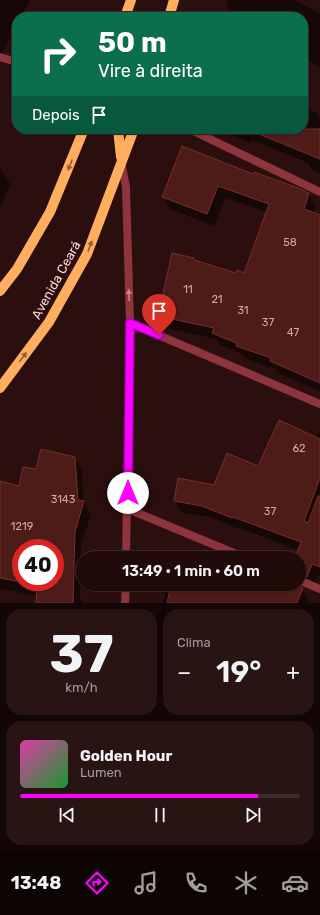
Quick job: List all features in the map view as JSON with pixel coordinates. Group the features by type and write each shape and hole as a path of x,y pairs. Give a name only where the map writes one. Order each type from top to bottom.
{"main road":[{"path":"127,12 131,0"},
{"path":"170,12 174,0"},
{"path":"0,291 17,269 50,212 79,134"},
{"path":"118,134 121,161"},
{"name":"Avenida Ceará","path":"0,388 49,322 87,254 132,134"}],"street":[{"path":"0,57 12,61"},
{"path":"199,134 320,192"},
{"path":"121,161 126,187 130,323 126,551"},
{"path":"130,323 320,404"},
{"path":"128,509 229,551"},
{"path":"306,583 320,589"},
{"path":"125,603 126,591"}],"building":[{"path":"308,129 320,129 320,159 259,134 308,134"},
{"path":"182,146 253,174 254,172 309,193 304,209 320,215 320,383 270,361 271,358 236,346 237,343 212,333 214,328 158,316 172,253 194,258 194,260 236,273 237,270 244,273 269,204 218,186 207,214 162,197"},
{"path":"279,420 320,439 320,478 304,521 308,523 318,496 320,496 320,567 312,564 307,577 306,551 298,551 301,542 202,506 174,501 178,478 214,485 227,453 258,466"},
{"path":"41,449 75,457 78,500 84,501 75,532 73,603 36,603 37,591 64,591 64,539 12,539 12,580 0,578 0,481 19,486 23,467 36,469"},
{"path":"170,591 302,591 297,603 167,603"}],"route":[{"path":"128,493 130,323 159,335"}]}
